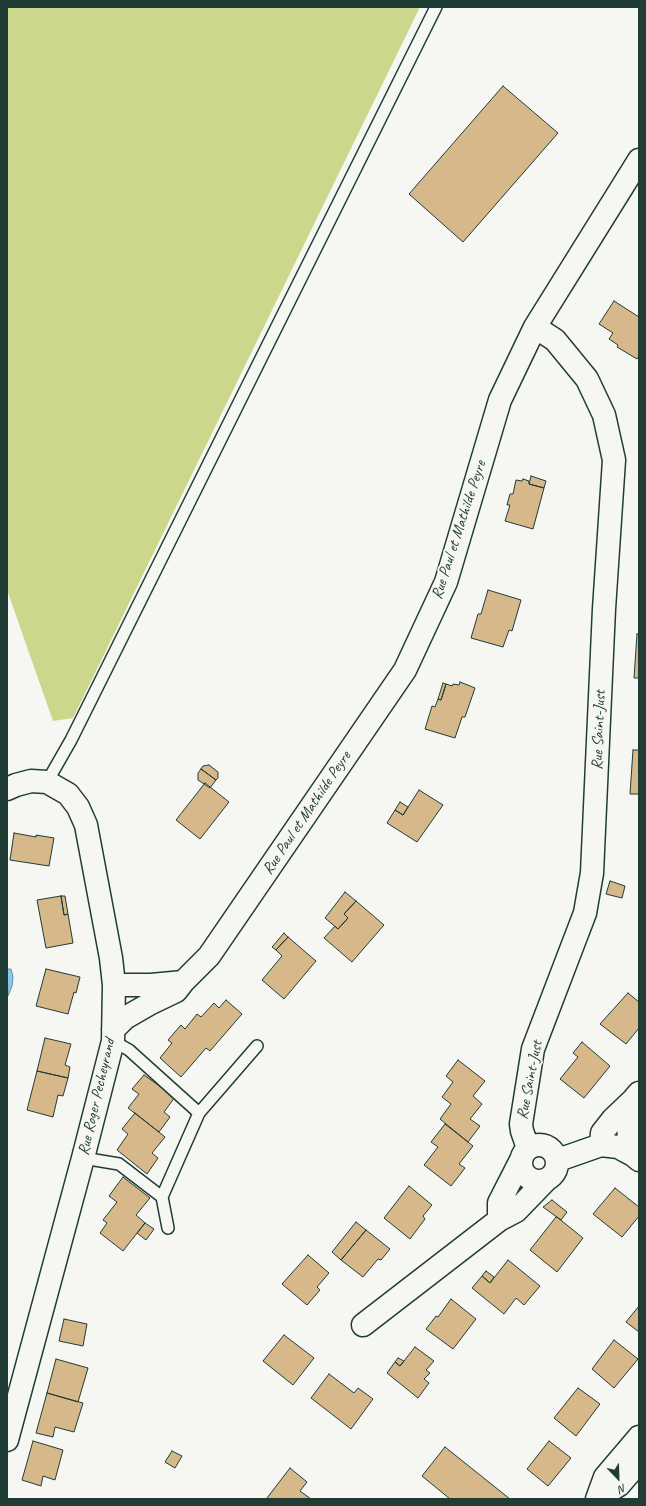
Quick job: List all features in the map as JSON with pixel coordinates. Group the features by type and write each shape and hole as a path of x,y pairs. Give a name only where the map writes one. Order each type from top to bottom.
{"street":[{"name":"Rue Paul et Mathilde Peyre","path":"113,1036 125,1018 176,991 208,956 405,670 446,582 500,400 535,327 639,160"},
{"name":"Rue Saint-Just","path":"525,1153 521,1124 534,1049 586,913 592,873 604,609 614,460 604,415 587,379 555,340 535,327"},
{"path":"7,789 32,781 47,782"},
{"name":"Rue Roger Pecheyrand","path":"7,1440 83,1158 113,1036 114,985 111,958 86,825 78,806 68,794 47,782"},
{"path":"114,985 151,985 183,982"},
{"path":"601,1145 602,1133 613,1119 636,1096"},
{"path":"636,1096 628,1123 629,1140 636,1157"},
{"path":"363,1325 499,1220 516,1211 555,1172 558,1160 552,1149 547,1146 534,1145 525,1153 499,1203 499,1220"},
{"path":"558,1160 601,1145 618,1147 636,1157"},
{"path":"525,1153 522,1169 529,1178 540,1181 546,1180"},
{"path":"598,1498 605,1477 639,1437"},
{"path":"598,1498 619,1485 639,1462"}],"lane":[{"path":"47,782 75,733 436,7"},
{"path":"113,1036 199,1113"},
{"path":"168,1228 162,1197 199,1113 257,1046"},
{"path":"83,1158 119,1164 162,1197"}],"green space":[{"path":"7,7 420,7 73,718 53,721 7,590"}],"water":[{"path":"7,969 11,969 13,977 12,986 8,996"}],"building":[{"path":"503,86 558,133 463,242 409,194"},
{"path":"614,301 639,317 639,356 637,359 617,347 618,345 609,339 613,333 599,324"},
{"path":"531,476 546,481 544,488 529,484"},
{"path":"523,479 529,481 529,484 544,488 533,529 505,521 510,505 507,505 510,494 513,494 516,480 522,481"},
{"path":"488,590 521,600 512,631 509,630 503,647 471,638 478,614 481,614"},
{"path":"637,634 639,634 639,678 634,678"},
{"path":"460,682 475,688 465,717 462,717 455,738 425,729 432,706 435,707 438,699 441,700 446,684 452,686 453,684 459,685"},
{"path":"443,683 446,684 441,700 438,699"},
{"path":"633,750 639,750 639,794 630,794"},
{"path":"209,765 218,772 218,778 216,780 201,769 203,766"},
{"path":"201,769 216,780 210,788 198,780 198,773"},
{"path":"205,783 229,802 200,839 176,820"},
{"path":"419,790 443,805 417,842 387,823 395,810 403,815"},
{"path":"400,802 408,807 403,815 395,810"},
{"path":"14,833 36,837 36,835 54,838 49,866 10,860"},
{"path":"610,881 625,886 622,898 606,894"},
{"path":"345,892 356,901 344,914 348,918 338,929 325,918"},
{"path":"61,896 65,896 68,914 64,915"},
{"path":"61,896 64,915 68,914 73,943 46,948 37,900"},
{"path":"356,901 384,925 352,962 324,938 335,926 338,929 348,918 344,914"},
{"path":"284,933 288,937 276,950 272,947"},
{"path":"288,937 316,961 284,999 262,980 282,956 276,950"},
{"path":"46,969 80,977 68,1014 36,1006"},
{"path":"628,993 639,1002 639,1028 626,1044 600,1024"},
{"path":"226,1000 242,1014 210,1051 206,1048 181,1077 160,1058 172,1043 168,1040 181,1025 185,1029 197,1014 201,1017 214,1003 219,1008"},
{"path":"45,1038 71,1044 65,1065 70,1067 68,1078 37,1071"},
{"path":"582,1042 610,1066 584,1098 560,1079 578,1057 573,1053"},
{"path":"458,1060 485,1081 473,1096 482,1104 470,1119 480,1126 468,1142 440,1119 451,1104 442,1097 453,1082 446,1076"},
{"path":"37,1071 68,1078 63,1096 58,1095 53,1117 27,1110"},
{"path":"144,1075 175,1097 164,1112 170,1117 159,1132 128,1108 139,1094 132,1089"},
{"path":"135,1113 165,1137 152,1153 158,1158 147,1174 117,1150 128,1134 122,1129"},
{"path":"445,1124 473,1146 459,1164 465,1168 451,1186 424,1165 438,1147 431,1142"},
{"path":"123,1177 150,1198 136,1215 145,1223 123,1251 100,1233 107,1223 103,1220 117,1202 109,1196"},
{"path":"409,1186 432,1205 423,1216 425,1219 410,1239 384,1218"},
{"path":"615,1188 639,1207 639,1216 622,1237 593,1214"},
{"path":"552,1200 567,1212 561,1220 543,1207"},
{"path":"556,1217 583,1238 557,1272 530,1250"},
{"path":"356,1222 366,1230 341,1260 332,1252"},
{"path":"145,1223 154,1229 146,1240 137,1233"},
{"path":"366,1230 390,1249 381,1260 378,1259 363,1277 341,1260"},
{"path":"308,1255 329,1273 317,1287 320,1290 307,1305 282,1284"},
{"path":"508,1260 540,1286 524,1305 516,1298 504,1314 472,1288 482,1276 490,1283"},
{"path":"486,1271 494,1277 490,1283 482,1276"},
{"path":"451,1299 476,1319 453,1349 426,1329 436,1316 438,1317"},
{"path":"639,1306 639,1332 626,1322"},
{"path":"64,1319 87,1324 83,1346 59,1341"},
{"path":"284,1335 314,1358 293,1385 263,1361"},
{"path":"614,1340 638,1359 614,1388 592,1369"},
{"path":"415,1347 434,1361 426,1370 430,1373 424,1379 429,1383 418,1398 387,1373 395,1362 400,1366"},
{"path":"398,1358 404,1361 400,1366 395,1362"},
{"path":"56,1359 88,1368 78,1402 47,1393"},
{"path":"329,1374 354,1393 358,1388 373,1399 351,1429 311,1398"},
{"path":"578,1388 600,1404 576,1436 554,1418"},
{"path":"47,1393 83,1403 74,1432 55,1427 53,1437 36,1433"},
{"path":"33,1441 63,1450 55,1480 43,1476 41,1486 22,1480"},
{"path":"549,1441 571,1458 548,1486 527,1469"},
{"path":"445,1447 510,1499 450,1499 422,1476"},
{"path":"172,1451 182,1456 175,1468 165,1462"},
{"path":"290,1468 307,1482 300,1491 311,1499 267,1498"}]}
